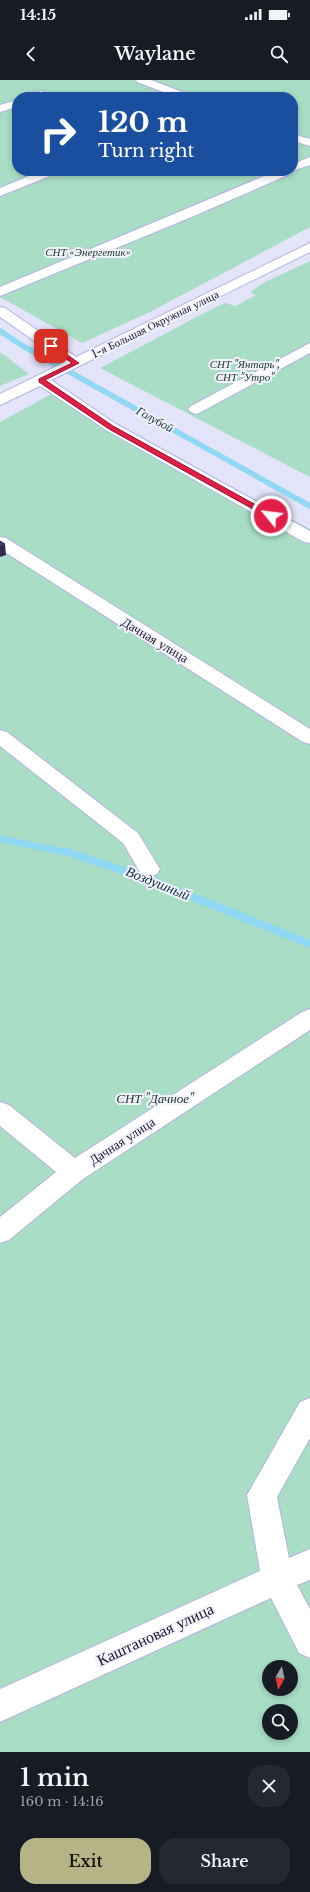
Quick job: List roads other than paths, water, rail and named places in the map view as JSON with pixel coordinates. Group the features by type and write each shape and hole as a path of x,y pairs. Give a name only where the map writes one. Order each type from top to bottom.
{"street":[{"path":"141,80 173,92"},
{"path":"0,108 12,104"},
{"path":"298,138 310,143"},
{"path":"298,166 310,161"},
{"path":"0,192 39,176"},
{"path":"0,292 275,176"},
{"name":"1-я Большая Окружная улица","path":"0,400 310,247"},
{"path":"0,311 76,363"},
{"path":"196,409 310,347"},
{"path":"46,378 111,427 310,538"},
{"name":"Дачная улица","path":"0,542 310,738"},
{"path":"0,736 131,838 149,869"},
{"name":"Дачная улица","path":"0,1232 74,1172 310,1018"},
{"path":"0,1112 74,1172"},
{"path":"310,1411 262,1495 277,1578 310,1642"},
{"name":"Каштановая улица","path":"0,1706 310,1564"}],"waterway":[{"name":"Голубой","path":"0,331 23,346 310,506"},
{"name":"Воздушный","path":"0,839 69,853"},
{"name":"Воздушный","path":"69,853 148,879 310,944"}],"park label":[{"name":"СНТ «Энергетик»","path":"88,252"},
{"name":"СНТ \"Янтарь\", СНТ \"Утро\"","path":"245,370"},
{"name":"СНТ \"Дачное\"","path":"155,1098"}]}
